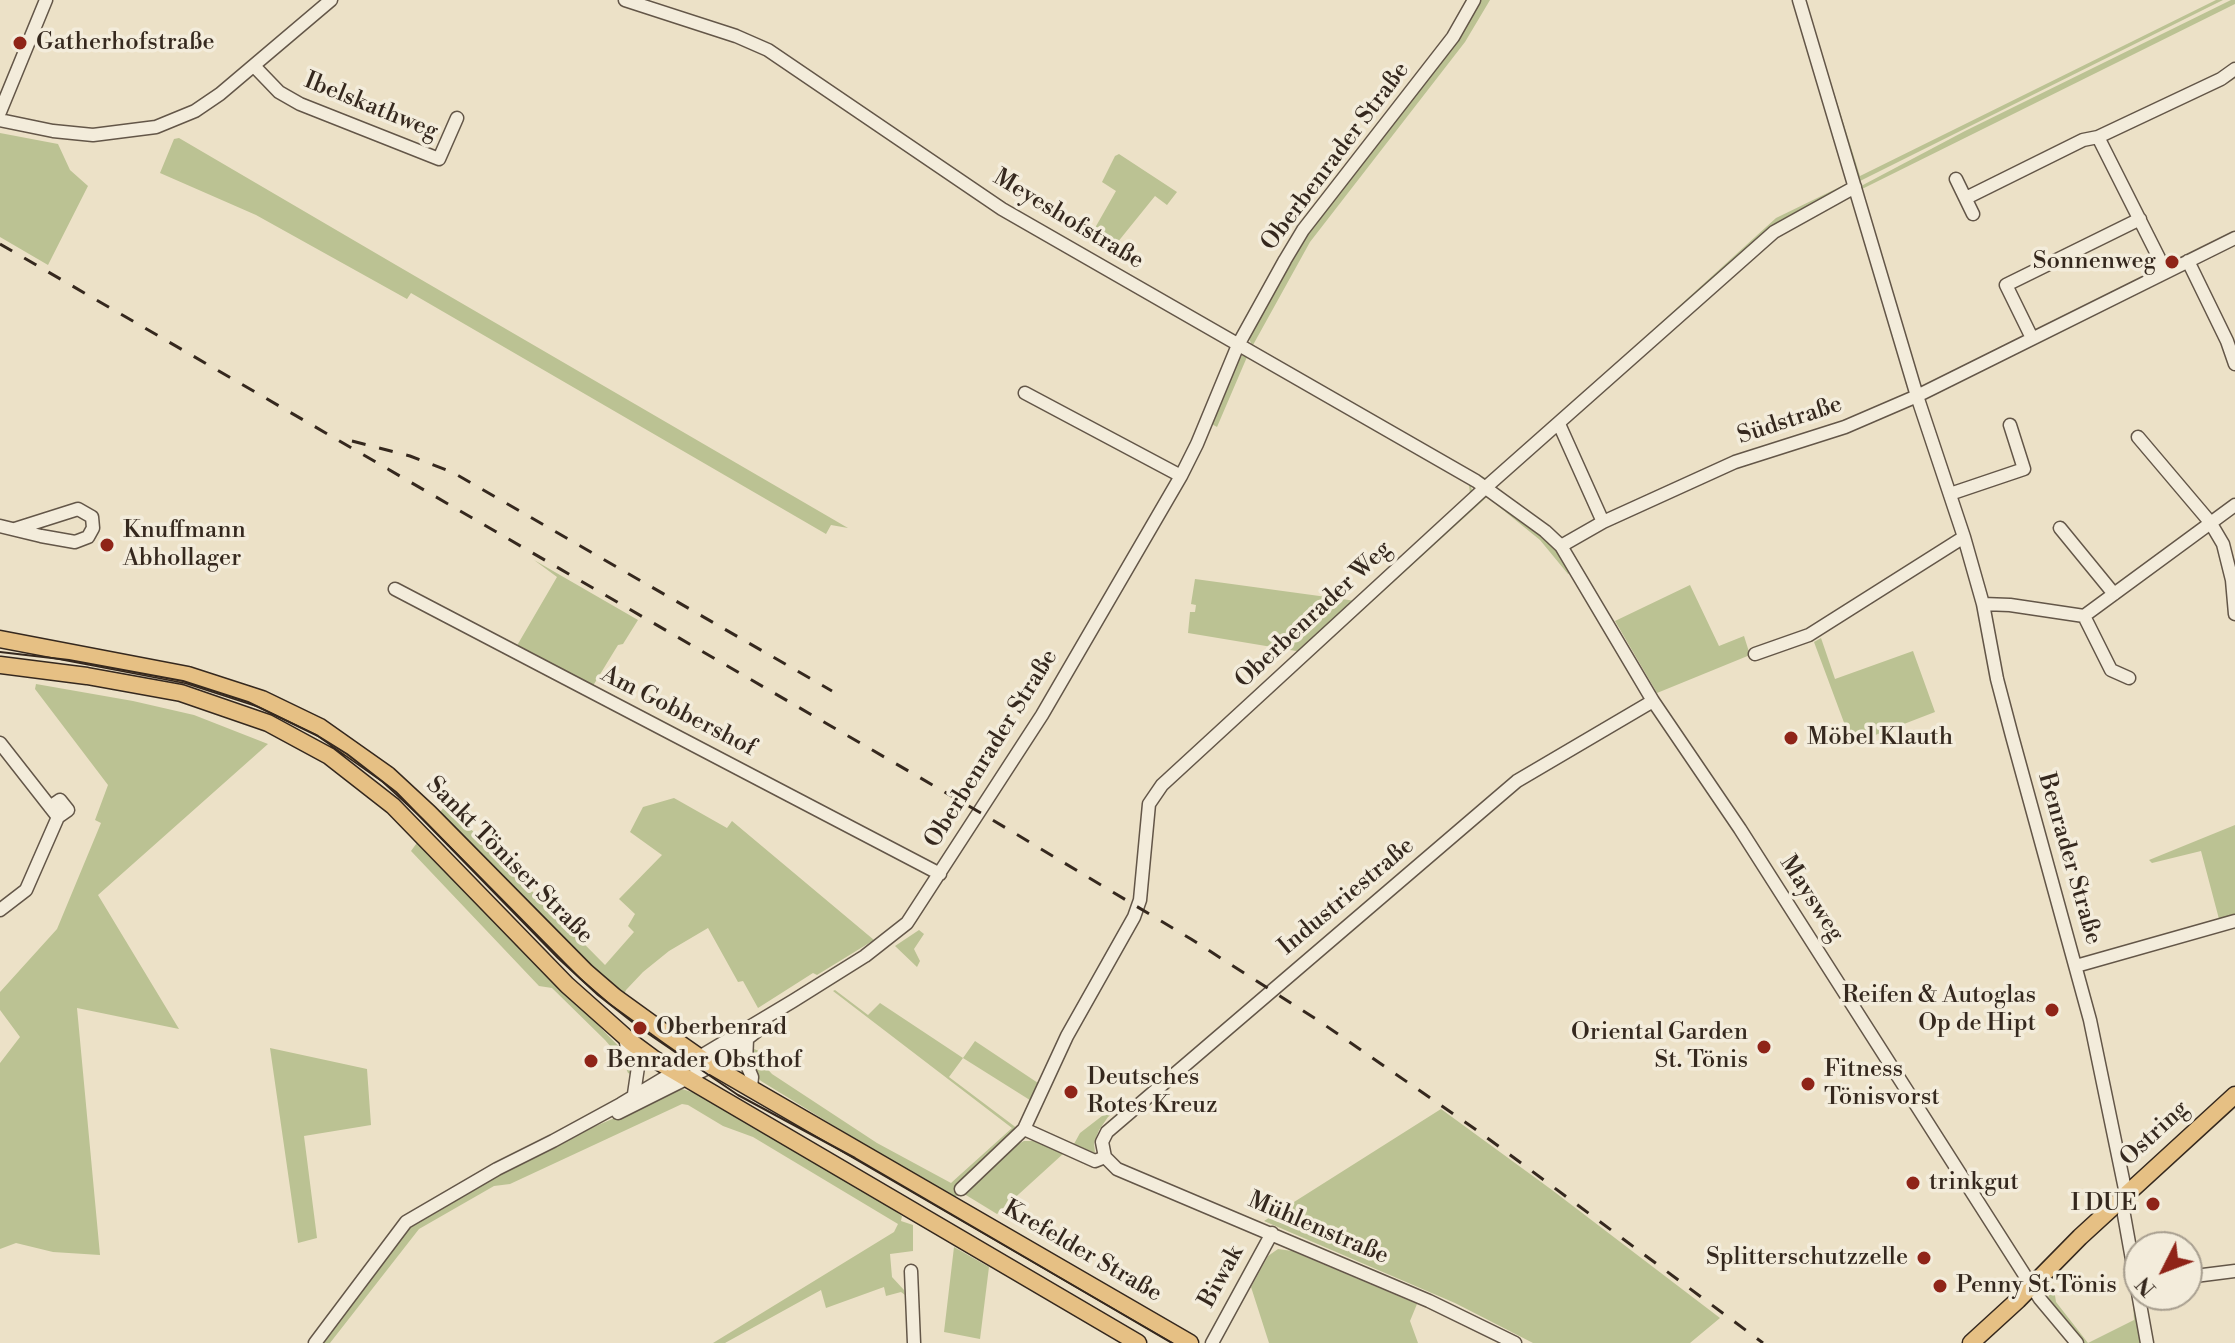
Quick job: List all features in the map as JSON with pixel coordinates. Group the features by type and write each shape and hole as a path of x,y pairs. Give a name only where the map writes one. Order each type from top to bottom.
{"main road":[{"name":"Sankt Töniser Straße","path":"0,639 188,675 262,699 320,727 366,758 409,794 595,980 705,1061 949,1203"},
{"name":"Sankt Töniser Straße","path":"0,665 181,693 268,723 329,756 393,806 567,985 625,1037 679,1075 932,1220"},
{"name":"Ostring","path":"1971,1343 2080,1237 2235,1095"},
{"name":"Krefelder Straße","path":"949,1203 1190,1343"},
{"name":"Krefelder Straße","path":"932,1220 1138,1343"}],"street":[{"path":"0,112 46,0"},
{"path":"0,120 53,131 93,135 156,127 195,111 220,94 331,0"},
{"name":"Meyeshofstraße","path":"625,0 736,36 768,50 1002,209 1398,435 1489,491"},
{"name":"Oberbenrader Straße","path":"705,1061 893,935 919,908 1042,715 1181,476 1238,345 1303,230 1453,37 1474,0"},
{"name":"Benrader Straße","path":"1799,0 1917,396 1983,604 2008,722 2076,966 2126,1194"},
{"name":"Ibelskathweg","path":"254,66 279,92 300,104 439,159 457,118"},
{"path":"1966,198 2083,140 2098,137 2221,79 2235,69"},
{"path":"2098,137 2166,272"},
{"path":"1956,179 1973,214"},
{"name":"Oberbenrader Weg","path":"961,1189 1024,1129 1067,1036 1139,906 1152,797 1172,775 1774,232 1855,187"},
{"path":"2032,338 2006,285 2140,219"},
{"name":"Südstraße","path":"1561,546 1603,522 1735,462 1845,427 1917,396 2235,238"},
{"path":"2188,261 2235,364"},
{"path":"1025,393 1181,476"},
{"path":"1950,494 2024,469 2010,425"},
{"path":"1560,426 1603,522"},
{"path":"2138,437 2210,522 2223,544 2232,580 2235,614"},
{"name":"Maysweg","path":"1489,491 1561,546 1653,701 1740,829 2040,1299 2077,1343"},
{"path":"1983,604 2084,616 2235,505"},
{"path":"0,526 75,542 88,537 93,528 92,517 78,509 15,529"},
{"path":"2060,528 2114,594"},
{"path":"1755,654 1809,635 1964,537"},
{"name":"Am Gobbershof","path":"395,589 940,874"},
{"path":"2084,616 2111,670 2129,678"},
{"name":"Industriestraße","path":"1105,1157 1102,1142 1107,1132 1517,781 1653,701"},
{"path":"0,743 54,812 26,890 0,910"},
{"path":"2076,966 2235,921"},
{"name":"Oberbenrader Straße","path":"553,1141 580,1132 747,1039 793,1001"},
{"path":"625,1037 627,1048 638,1067 634,1094"},
{"path":"747,1039 746,1063 752,1077 751,1088"},
{"name":"Oberbenrader Straße","path":"315,1343 406,1222 634,1094 679,1075"},
{"name":"Mühlenstraße","path":"1024,1129 1095,1161 1105,1157 1117,1169 1451,1311 1515,1343"},
{"path":"2124,1215 2127,1231"},
{"name":"Biwak","path":"1212,1343 1272,1233"},
{"path":"911,1271 914,1343"},
{"path":"2203,1275 2235,1271"},
{"path":"2142,1311 2147,1343"}],"green space":[{"path":"1479,0 1490,0 1465,42 1310,242 1253,345 1481,476 1486,478 1492,475 1488,479 1477,478 1253,348 1248,336 1305,237"},
{"path":"1805,0 1860,176 2216,0 2223,0 1860,181 1856,179"},
{"path":"2235,0 2235,4 1860,190 1863,185 1965,131"},
{"path":"0,133 58,144 70,170 88,186 48,265 0,237"},
{"path":"179,138 848,528 831,525 826,534 411,293 407,299 256,215 160,173 174,139"},
{"path":"1119,154 1177,192 1167,205 1155,196 1117,243 1095,228 1116,191 1102,182"},
{"path":"1848,183 1844,190 1779,223 1507,462 1776,218"},
{"path":"1243,355 1249,355 1470,483 1473,494 1470,494 1466,482 1247,357 1217,427 1210,423 1235,362"},
{"path":"1488,496 1559,549 1572,572 1568,574 1540,540 1487,497 1151,803 1480,498"},
{"path":"534,560 638,620 623,644 618,645 591,689 515,649 557,577"},
{"path":"1195,579 1356,601 1302,652 1188,633 1190,612 1195,612 1196,605 1191,604"},
{"path":"1690,585 1719,646 1744,636 1750,655 1657,693 1615,621"},
{"path":"1821,638 1835,679 1913,651 1935,712 1852,744 1814,642"},
{"path":"36,684 194,715 268,744 98,895 179,1029 77,1008 100,1255 53,1252 16,1243 0,1249 0,1063 20,1037 0,1010 0,992 57,929 101,823 95,820 108,785 35,689"},
{"path":"674,798 727,828 732,821 874,940 758,1008 743,981 738,982 708,928 669,951 643,972 623,997 588,967 438,815 446,804 605,965 634,932 628,926 635,914 619,899 662,855 630,832 643,807"},
{"path":"2235,825 2235,914 2219,919 2201,851 2152,863 2149,860"},
{"path":"419,840 629,1057 635,1076 628,1073 623,1061 605,1040 552,988 539,986 411,851"},
{"path":"919,930 924,934 914,949 920,961 917,967 895,946"},
{"path":"835,990 868,1015 880,1003 963,1058 949,1077 1018,1129 1010,1148 1024,1141 1033,1141 1064,1153 997,1214 961,1192 953,1199 761,1081 752,1072 751,1048 762,1052 762,1063 772,1074 877,1143 951,1183 1012,1128"},
{"path":"975,1041 1041,1085 1033,1102 963,1058"},
{"path":"270,1048 367,1069 371,1125 304,1136 317,1238 298,1243"},
{"path":"682,1089 708,1097 855,1183 902,1216 901,1221 913,1225 913,1251 890,1254 892,1277 905,1295 901,1292 886,1296 884,1287 826,1308 821,1290 725,1343 713,1343 894,1232 898,1224 753,1137 723,1126 682,1104 510,1184 494,1186 419,1229 330,1343 320,1343 406,1229 420,1217 547,1147"},
{"path":"1122,1106 1108,1117 1099,1130 1094,1143 1095,1153 1074,1144 1080,1133 1102,1116"},
{"path":"1441,1109 1720,1318 1690,1343 1533,1343 1455,1303 1264,1221"},
{"path":"954,1247 989,1267 980,1339 944,1332"},
{"path":"1278,1249 1292,1251 1417,1304 1410,1321 1418,1343 1269,1343 1251,1287 1268,1256"},
{"path":"2054,1289 2056,1302 2088,1343 2084,1343 2048,1297"},
{"path":"2135,1311 2140,1343 2088,1343 2134,1320"}],"tram line":[{"path":"0,652 69,660 183,681 248,702 318,736 396,792 558,958 640,1028 738,1095 855,1158 1172,1343"}],"railway":[{"path":"0,244 986,816 1191,939 1319,1021 1478,1131 1763,1343"},
{"path":"352,441 410,456 452,472 832,691"}],"place":[{"name":"Gatherhofstraße","path":"20,43"},
{"name":"Sonnenweg","path":"2172,262"},
{"name":"Knuffmann Abhollager","path":"107,545"},
{"name":"Möbel Klauth","path":"1791,738"},
{"name":"Reifen & Autoglas Op de Hipt","path":"2052,1010"},
{"name":"Oberbenrad","path":"640,1028"},
{"name":"Oriental Garden St. Tönis","path":"1764,1047"},
{"name":"Benrader Obsthof","path":"591,1061"},
{"name":"Fitness Tönisvorst","path":"1808,1084"},
{"name":"Deutsches Rotes Kreuz","path":"1071,1092"},
{"name":"trinkgut","path":"1913,1183"},
{"name":"I DUE","path":"2153,1204"},
{"name":"Splitterschutzzelle","path":"1924,1258"},
{"name":"Penny St.Tönis","path":"1940,1286"}]}
